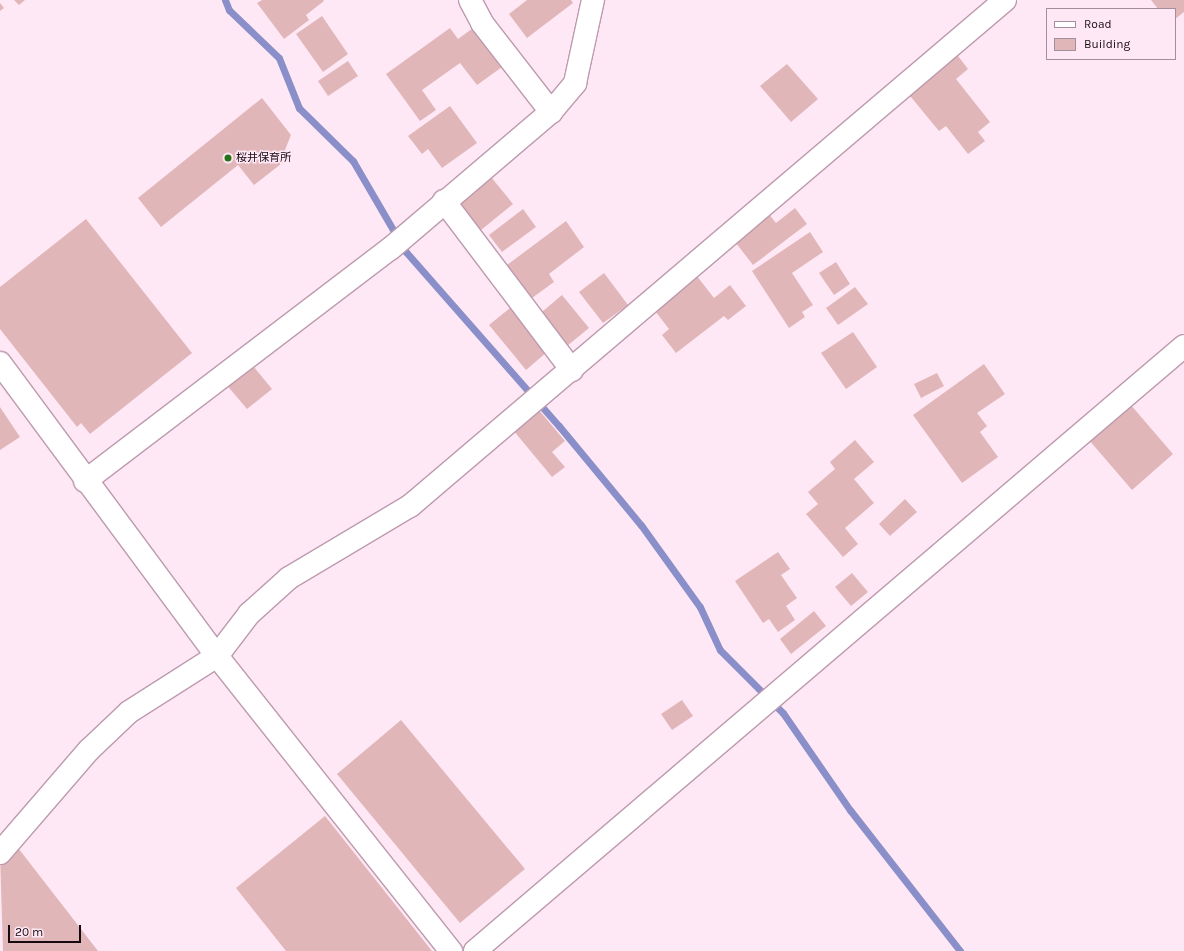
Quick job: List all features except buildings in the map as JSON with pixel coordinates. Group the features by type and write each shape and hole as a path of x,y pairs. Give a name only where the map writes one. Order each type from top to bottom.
{"street":[{"path":"470,0 482,23 551,112"},
{"path":"84,480 390,249 444,201 551,112 575,83 593,0"},
{"path":"0,853 89,750 129,712 217,656 249,614 289,578 410,506 572,370 1005,0"},
{"path":"444,201 572,370"},
{"path":"475,951 1184,346"},
{"path":"0,363 84,480 217,656 451,951"}],"waterway":[{"path":"225,0 229,10 279,58 299,108 353,161 406,252 559,426 641,525 700,607 720,650 783,713 850,810 960,951"}],"place":[{"name":"桜井保育所","path":"228,158"}]}
